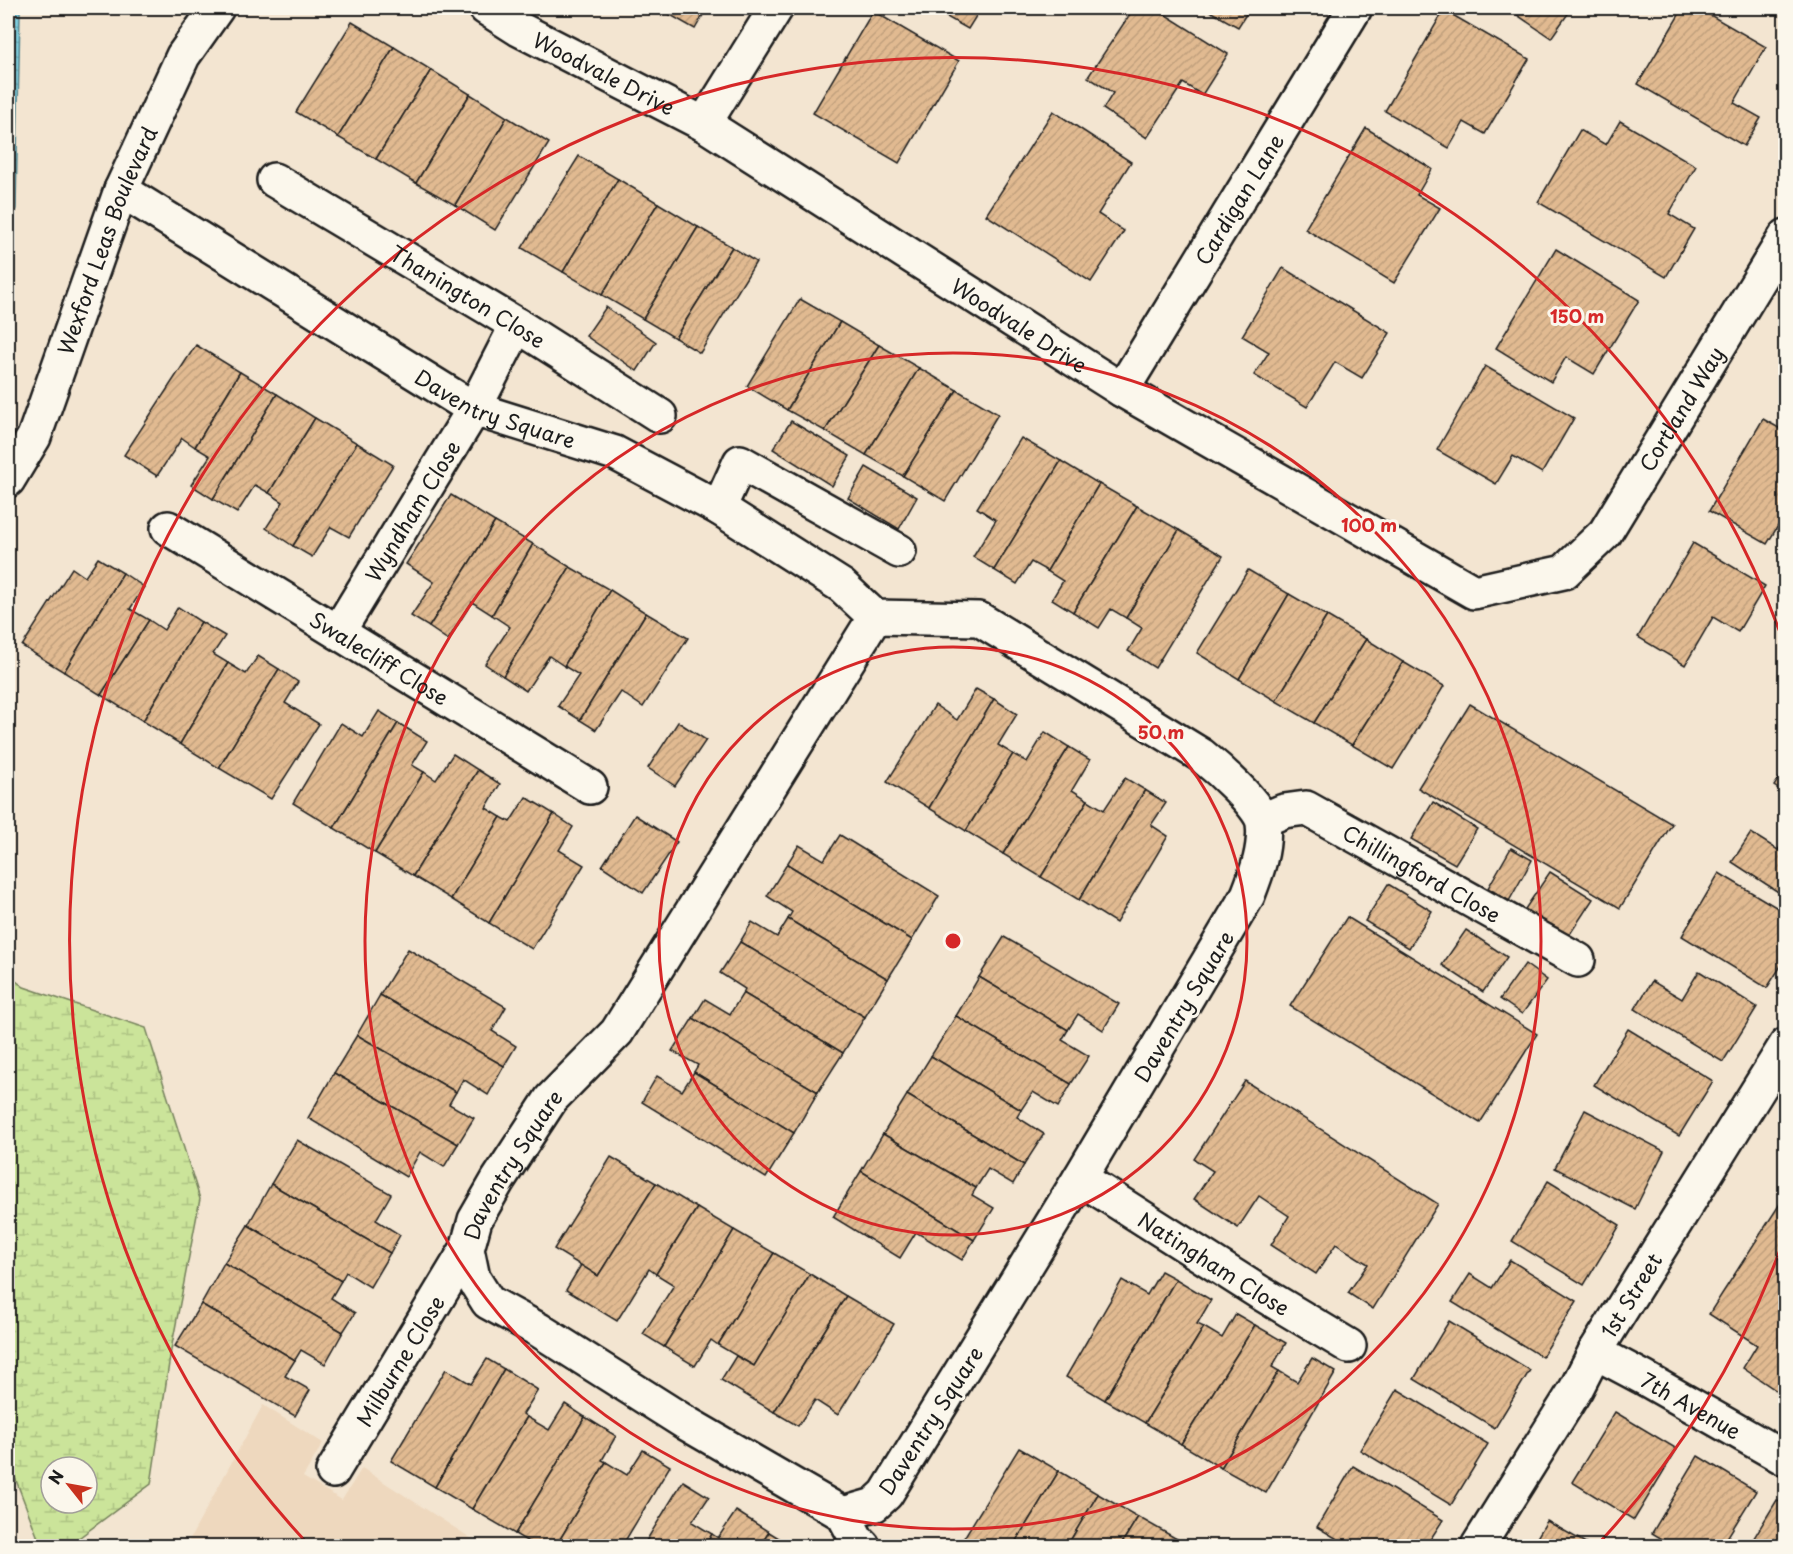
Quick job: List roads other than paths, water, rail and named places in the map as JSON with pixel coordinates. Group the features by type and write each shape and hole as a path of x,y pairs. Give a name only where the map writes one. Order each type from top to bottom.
{"street":[{"name":"Wexford Leas Boulevard","path":"8,480 34,437 121,190 183,56 217,8"},
{"name":"Woodvale Drive","path":"486,8 519,29 704,124 1122,390 1474,592 1564,572"},
{"path":"704,124 776,8"},
{"name":"Cardigan Lane","path":"1122,390 1355,8"},
{"name":"Thanington Close","path":"274,180 517,325 660,416"},
{"name":"Daventry Square","path":"121,190 474,409 615,453 719,508 842,586 875,617 617,1032 550,1099 475,1220 467,1249 473,1278 488,1302 539,1330 686,1423 843,1514 874,1505 886,1494 1080,1178 1248,895 1259,863 1263,820"},
{"name":"Cortland Way","path":"1564,572 1605,533 1785,236"},
{"name":"Wyndham Close","path":"338,632 474,409 517,325"},
{"path":"719,508 740,462 899,550"},
{"name":"Swalecliff Close","path":"168,528 590,787"},
{"path":"875,617 979,619 1201,755 1227,775 1263,820"},
{"name":"Chillingford Close","path":"1263,820 1284,811 1306,808 1578,960"},
{"name":"1st Street","path":"1478,1546 1785,1044"},
{"name":"Natingham Close","path":"1080,1178 1259,1292 1349,1346"},
{"name":"Milburne Close","path":"333,1471 467,1249"},
{"name":"7th Avenue","path":"1595,1353 1644,1378 1785,1459"},
{"path":"843,1514 857,1540 863,1546"}],"water":[{"path":"8,8 20,8 20,13 16,208 8,253"}]}
